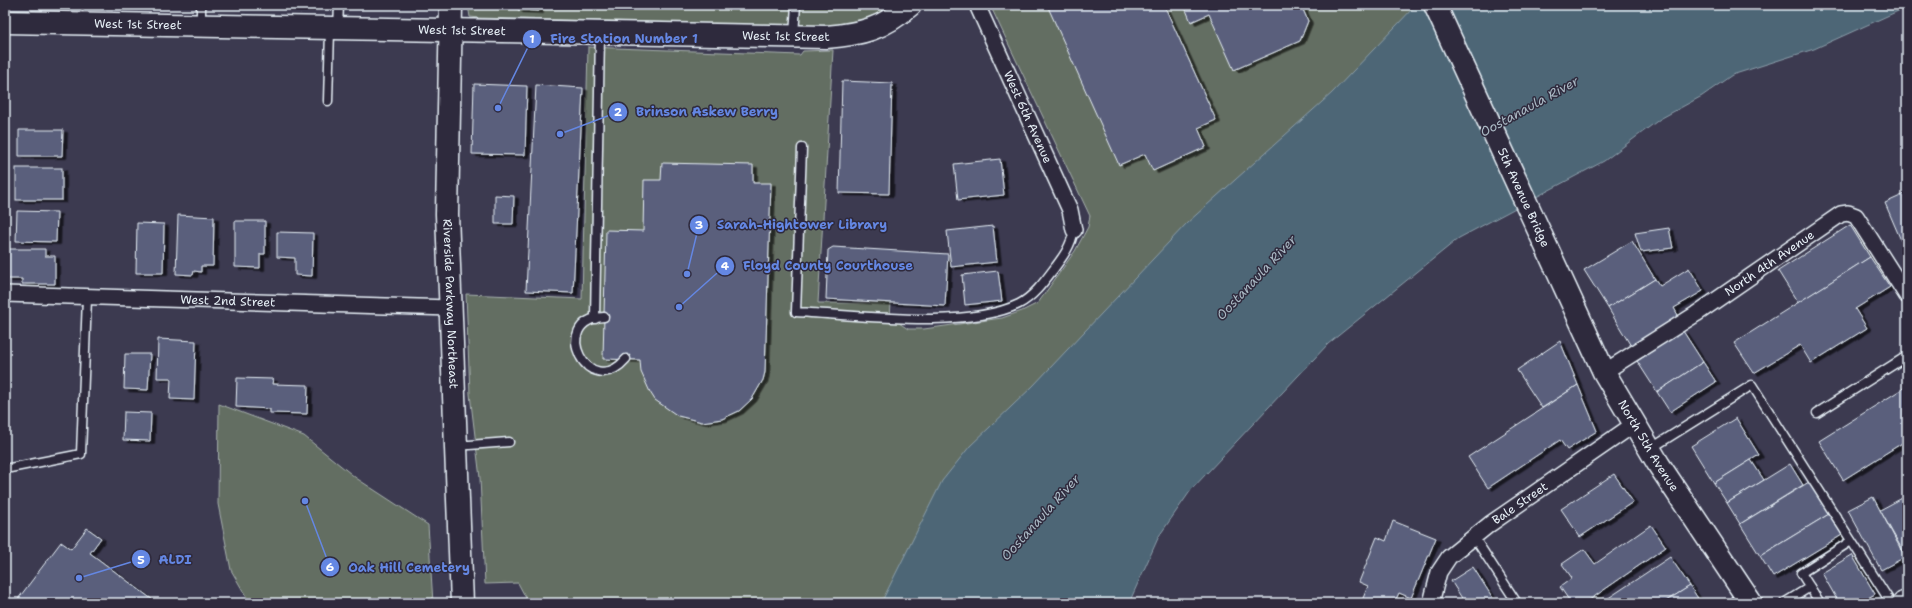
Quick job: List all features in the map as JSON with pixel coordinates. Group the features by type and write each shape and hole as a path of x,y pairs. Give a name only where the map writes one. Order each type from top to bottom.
{"street":[{"name":"Riverside Parkway Northeast","path":"450,5 447,214 462,603"},
{"name":"West 1st Street","path":"5,22 201,15 334,29 826,37 851,35 872,30 891,21 910,5"},
{"name":"West 6th Avenue","path":"977,5 1070,210 1074,230"},
{"name":"5th Avenue Bridge","path":"1435,5 1561,281"},
{"name":"North 4th Avenue","path":"1604,372 1696,314 1841,214 1848,213 1856,216 1906,292"},
{"name":"North 5th Avenue","path":"1561,281 1604,372 1634,425 1751,603"},
{"name":"West 2nd Street","path":"5,294 87,298 450,308"},
{"name":"Bale Street","path":"1431,603 1439,572 1449,557 1474,537 1634,425"}],"lane":[{"path":"328,101 334,29 339,5"},
{"path":"794,36 796,5"},
{"path":"595,319 600,33"},
{"path":"802,148 796,312 948,318 1000,312 1021,303 1034,292 1063,258 1072,243 1074,230"},
{"path":"5,468 81,454 87,298"},
{"path":"604,317 595,319 583,326 576,339 577,352 581,360 591,368 604,372 616,368 626,359"},
{"path":"1817,413 1907,356"},
{"path":"1649,449 1752,385 1891,603"},
{"path":"455,446 509,442"},
{"path":"1474,537 1517,603"},
{"path":"1820,603 1801,573 1851,541"},
{"path":"1784,603 1810,587"}],"green space":[{"path":"468,5 893,5 870,17 847,25 825,28 770,25 480,18 470,17"},
{"path":"990,5 1723,5 969,603 534,603 526,598 518,583 485,584 480,478 470,394 466,294 582,299 588,47 800,55 803,51 833,50 818,303 891,303 890,317 908,329 924,329 1002,318 1022,311 1038,303 1075,251 1088,227 1090,216"},
{"path":"219,404 304,436 356,478 428,525 433,603 250,603 231,570 218,504"}],"water":[{"name":"Oostanaula River","path":"1416,5 1907,5 1907,7 1814,49 1732,75 1702,96 1660,119 1604,161 1459,238 1328,344 1191,490 1159,536 1129,603 881,603 942,481 970,446 1033,386 1187,223 1332,93"}],"building":[{"path":"518,5 539,5 539,11 518,10"},
{"path":"1047,5 1164,5 1216,120 1198,128 1206,147 1153,171 1145,154 1119,165"},
{"path":"1184,5 1301,5 1308,21 1300,41 1234,70 1209,14 1191,22"},
{"path":"842,81 892,83 889,194 839,193"},
{"path":"474,84 527,86 525,155 472,154"},
{"path":"536,85 583,88 573,293 526,291"},
{"path":"19,130 63,130 62,156 19,156"},
{"path":"1000,159 1004,195 958,200 954,164"},
{"path":"662,163 753,165 753,183 771,183 765,372 763,380 752,399 739,411 722,419 702,422 678,416 655,400 641,372 640,360 603,359 606,230 643,231 644,180 661,180"},
{"path":"16,168 62,168 62,200 16,200"},
{"path":"1907,193 1907,244 1903,245 1885,203"},
{"path":"495,195 514,196 513,224 495,224"},
{"path":"17,211 57,212 56,242 16,241"},
{"path":"178,215 214,217 213,266 201,266 201,272 194,271 193,275 176,274"},
{"path":"235,221 265,221 265,254 260,254 260,268 235,267"},
{"path":"137,223 164,224 163,273 136,273"},
{"path":"1850,225 1870,257 1798,303 1778,271"},
{"path":"993,226 997,262 951,267 947,231"},
{"path":"1669,228 1673,248 1641,252 1635,233"},
{"path":"277,232 313,233 312,276 295,275 295,258 277,257"},
{"path":"1632,241 1655,279 1608,308 1584,270"},
{"path":"833,247 948,254 945,306 826,299 828,250"},
{"path":"7,249 45,249 45,256 55,256 55,284 22,284 22,279 7,279"},
{"path":"1870,257 1890,287 1855,309 1867,328 1811,363 1800,345 1754,373 1734,343"},
{"path":"1689,268 1703,291 1674,308 1679,317 1631,346 1608,308 1655,279 1660,286"},
{"path":"998,271 1002,301 965,305 962,275"},
{"path":"1683,331 1703,362 1657,392 1637,361"},
{"path":"158,339 196,341 194,400 170,399 171,378 157,378"},
{"path":"1560,341 1578,385 1542,408 1517,370"},
{"path":"125,354 150,354 148,390 124,389"},
{"path":"1703,362 1716,382 1670,412 1657,392"},
{"path":"237,378 273,379 272,384 308,385 307,414 270,413 270,409 236,407"},
{"path":"1578,385 1597,431 1567,450 1560,440 1488,488 1468,457"},
{"path":"1907,386 1907,440 1843,480 1819,441"},
{"path":"124,412 151,413 150,441 123,440"},
{"path":"1736,418 1759,455 1714,483 1691,446"},
{"path":"1751,460 1764,480 1727,503 1714,483"},
{"path":"1790,464 1803,485 1740,524 1727,503"},
{"path":"1614,474 1633,502 1580,537 1561,509"},
{"path":"1809,482 1829,514 1760,556 1740,524"},
{"path":"1906,496 1907,549 1903,551 1880,510"},
{"path":"1873,497 1905,557 1881,570 1848,510"},
{"path":"1829,514 1842,535 1773,577 1760,556"},
{"path":"1393,521 1436,538 1411,598 1399,593 1394,603 1361,603 1368,586 1359,582 1377,537 1386,541"},
{"path":"1651,525 1666,547 1585,603 1571,603 1560,587 1572,578 1562,564 1584,549 1595,564"},
{"path":"87,528 101,538 90,553 157,603 15,603 61,542 71,549"},
{"path":"1852,555 1875,594 1859,603 1839,603 1822,573"},
{"path":"1670,557 1690,586 1663,603 1606,603 1604,601"},
{"path":"1473,567 1496,603 1465,603 1451,581"},
{"path":"1690,586 1701,603 1663,603"}],"place":[{"name":"Fire Station Number 1","path":"498,108"},
{"name":"Brinson Askew Berry","path":"560,134"},
{"name":"Sarah-Hightower Library","path":"687,274"},
{"name":"Floyd County Courthouse","path":"679,307"},
{"name":"Oak Hill Cemetery","path":"305,501"},
{"name":"ALDI","path":"79,578"}]}
